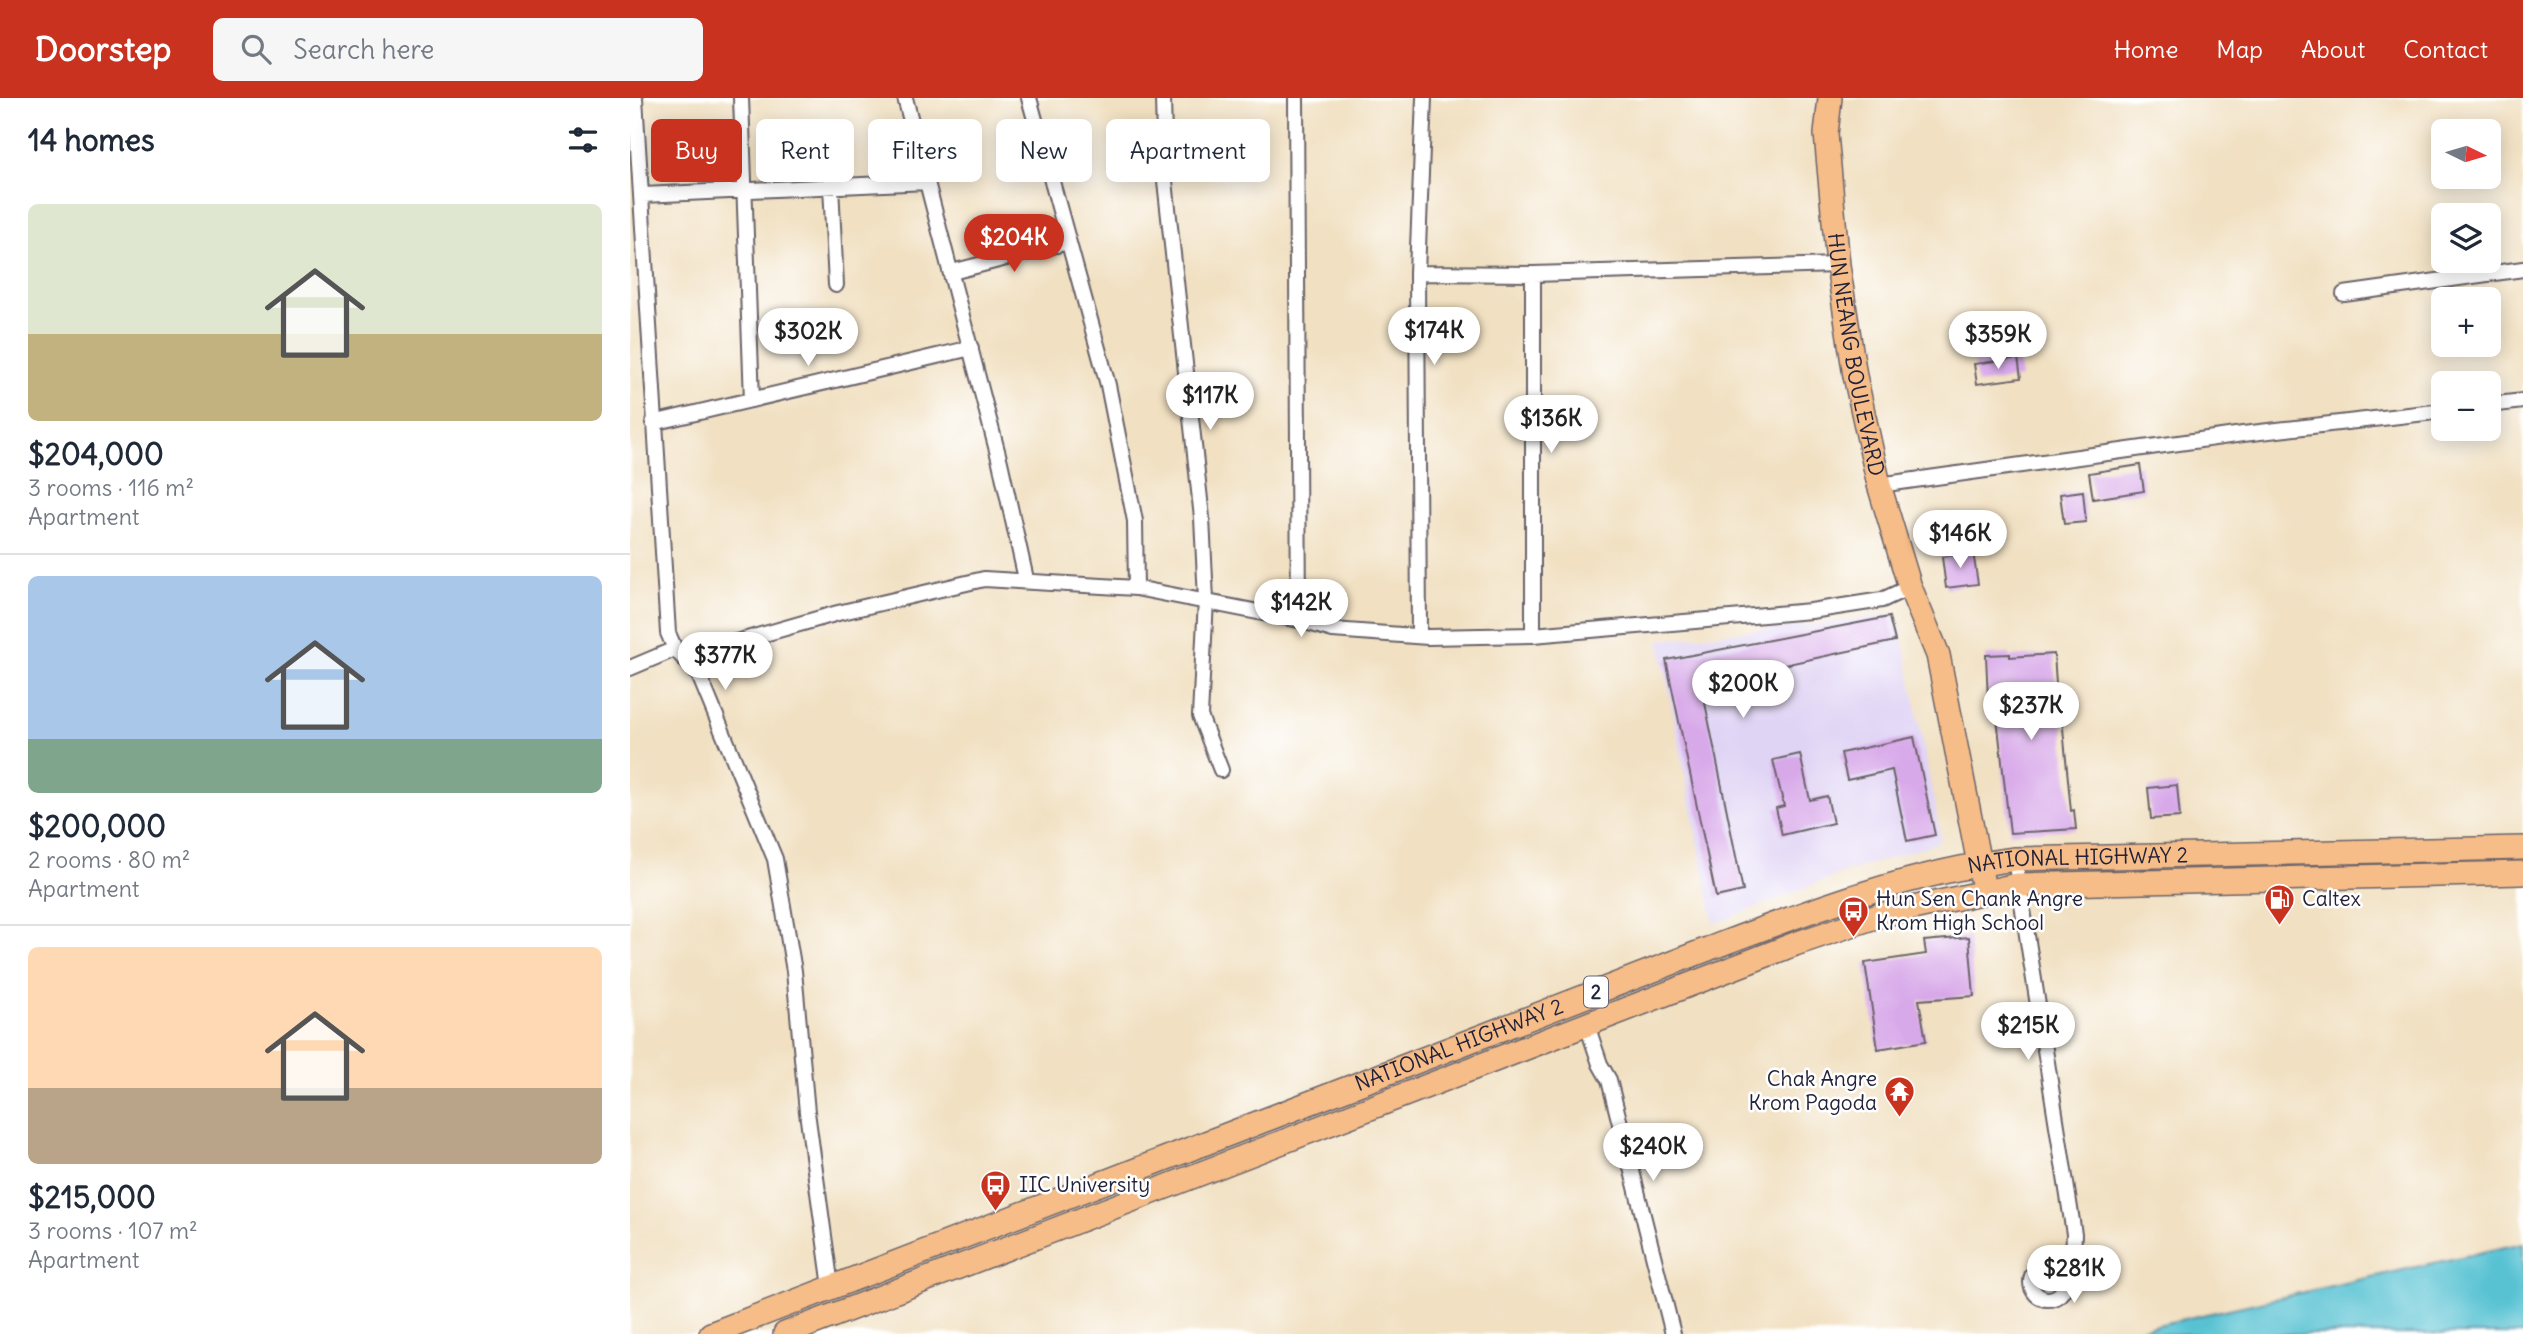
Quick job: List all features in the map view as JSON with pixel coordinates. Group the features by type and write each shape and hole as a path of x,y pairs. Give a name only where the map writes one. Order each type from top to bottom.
{"main road":[{"name":"HUN NEANG BOULEVARD","path":"1830,98 1826,134 1839,265 1855,376 1879,485 1910,587 1938,655 1984,889"},
{"name":"NATIONAL HIGHWAY 2","path":"711,1334 1839,900 1979,864 2015,859 2523,848"},
{"name":"NATIONAL HIGHWAY 2","path":"785,1334 821,1327 1200,1175 1847,925 1984,889 2017,885 2523,873"},
{"path":"1376,1077 1385,1104"},
{"path":"1192,1150 1200,1175"}],"street":[{"path":"635,98 668,633 675,649 699,675 775,859 794,971 807,1112 831,1287"},
{"path":"741,98 752,400"},
{"path":"905,98 911,119"},
{"path":"1029,98 1114,412 1135,521 1136,588"},
{"path":"1163,98 1165,181 1202,518 1206,600 1200,716 1221,769"},
{"path":"1296,98 1299,620"},
{"path":"1419,636 1417,273 1424,98"},
{"path":"643,195 908,182"},
{"path":"927,182 971,348 1026,579"},
{"path":"831,186 836,285"},
{"path":"952,272 1068,242"},
{"path":"1417,273 1533,274 1839,265"},
{"path":"2344,294 2523,269"},
{"path":"1533,274 1533,635"},
{"path":"653,423 971,348"},
{"path":"2501,404 2523,401"},
{"path":"1879,485 2243,434 2431,412"},
{"path":"687,661 746,640 943,587 984,579 1026,579 1078,587 1136,588 1206,600 1332,630 1419,636 1533,635 1811,611 1882,600 1910,587"},
{"path":"630,668 675,649"},
{"path":"2015,859 2074,1234 2073,1257 2062,1272"},
{"path":"1587,1025 1600,1064 1609,1080 1673,1334"}],"shaded area":[{"path":"1894,613 1902,632 1941,838 1937,843 1840,874 1714,924 1659,640 1828,623"}],"water":[{"path":"2523,1243 2523,1334 2117,1334"}],"building":[{"path":"2018,358 2021,378 1977,384 1974,364"},
{"path":"2140,465 2144,491 2093,499 2089,473"},
{"path":"2083,491 2086,522 2064,524 2060,494"},
{"path":"1973,552 1978,584 1946,588 1942,557"},
{"path":"1889,617 1895,641 1701,683 1743,891 1716,897 1666,660"},
{"path":"2010,654 2010,657 2054,654 2071,811 2074,810 2076,829 2010,833 1995,700 1988,700 1986,655"},
{"path":"1914,737 1935,835 1907,841 1892,770 1847,780 1841,753"},
{"path":"1800,754 1810,800 1827,796 1833,823 1782,835 1776,808 1784,806 1773,760"},
{"path":"2177,785 2180,817 2151,819 2148,788"},
{"path":"1969,937 1974,996 1919,1000 1926,1041 1878,1049 1865,963 1926,954 1924,941"}],"place":[{"name":"Caltex","path":"2279,926"},
{"name":"Hun Sen Chank Angre Krom High School","path":"1853,938"},
{"name":"Chak Angre Krom Pagoda","path":"1900,1118"},
{"name":"IIC University","path":"996,1212"}]}
